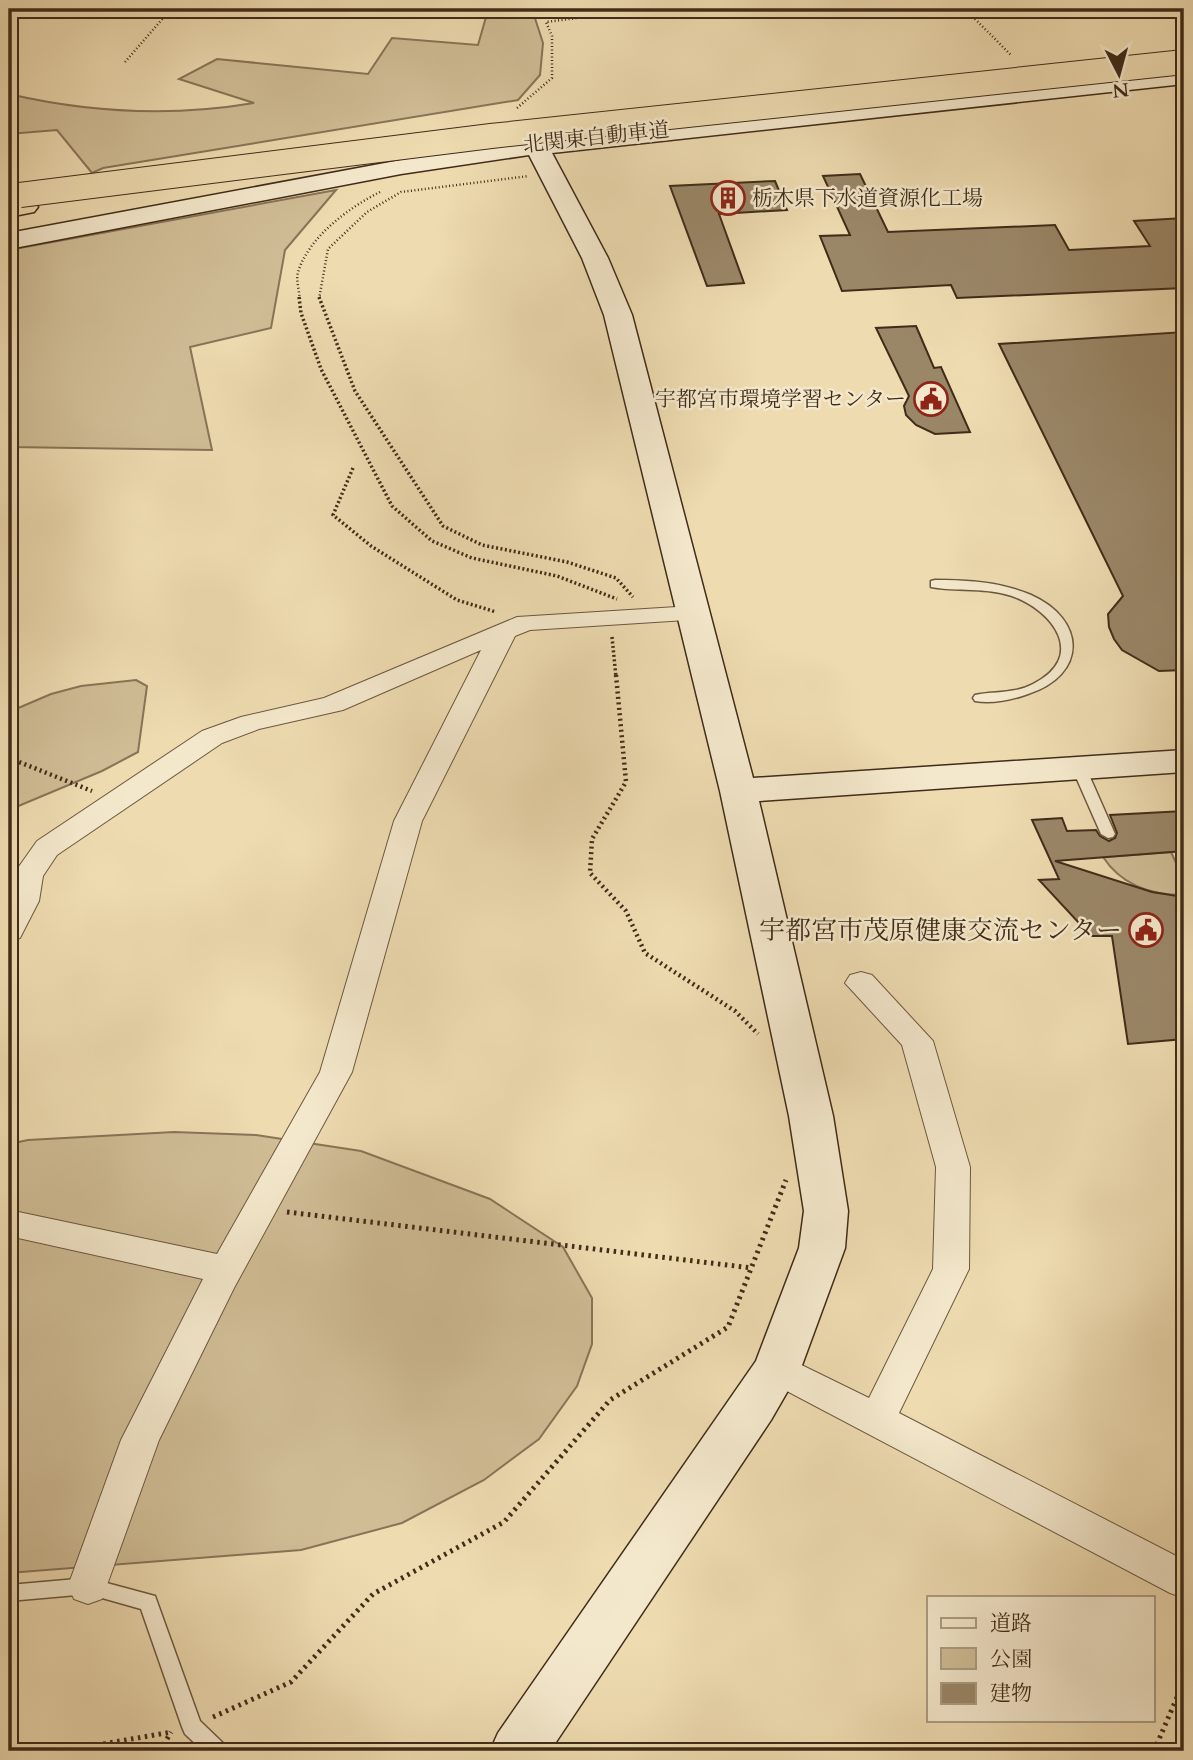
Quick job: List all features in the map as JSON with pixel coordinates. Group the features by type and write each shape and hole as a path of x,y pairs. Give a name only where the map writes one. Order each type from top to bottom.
{"highway":[{"name":"北関東自動車道","path":"16,202 491,136 1184,62"},
{"name":"北関東自動車道","path":"16,202 572,139 1184,75"}],"street":[{"path":"9,241 401,167 544,160 1184,75"},
{"path":"518,1751 754,1406 777,1368 822,1248 826,1211 811,1116 738,791 618,315 595,258 544,160"},
{"path":"9,931 24,901 28,875 47,848 212,737 251,723 333,704 515,627 693,614"},
{"path":"88,1586 140,1440 226,1270 336,1072 408,821 515,627"},
{"path":"738,791 1184,761"},
{"path":"861,983 917,1041 953,1167 951,1269 877,1420"},
{"path":"9,1223 226,1270"},
{"path":"777,1368 1184,1580"}],"lane":[{"path":"935,584 977,584 1016,594 1047,610 1060,621 1068,634 1070,648 1067,659 1046,681 1018,694 979,698"},
{"path":"1079,768 1108,834"},
{"path":"9,1593 88,1586 148,1602 191,1727 217,1751"}],"path":[{"path":"125,62 171,9"},
{"path":"514,111 552,78 552,36 546,22 648,9"},
{"path":"965,9 1017,61"},
{"path":"544,160 401,192 367,212 328,249 318,296 355,391 443,526 482,545 567,562 616,578 630,617 626,782 592,839 590,873 626,911 645,953 735,1010 764,1040"},
{"path":"403,186 455,179"},
{"path":"390,188 364,200 313,242 297,274 301,313 321,369 392,506 432,541 472,558 557,576 615,597 630,617"},
{"path":"354,468 333,515 371,546 457,600 515,627"},
{"path":"9,758 119,801"},
{"path":"62,1751 191,1727 291,1682 373,1594 504,1522 610,1400 728,1326 790,1170"},
{"path":"260,1209 751,1268"},
{"path":"1154,1751 1184,1681"},
{"path":"160,1751 171,1732"}],"green space":[{"path":"476,9 532,9 543,43 540,75 518,100 103,168 92,173 57,130 9,134 9,94 70,105 131,111 192,110 254,103 179,79 217,59 368,74 392,38 478,45 486,17"},
{"path":"336,190 285,250 271,328 190,347 212,450 9,447 9,250"},
{"path":"136,680 147,686 138,752 102,771 9,810 9,712 51,694 81,686"},
{"path":"1171,852 1184,880 1184,895 1149,891 1139,887 1119,875 1103,857"},
{"path":"174,1132 256,1135 361,1151 490,1199 563,1247 592,1298 592,1344 577,1386 539,1439 484,1480 402,1523 301,1550 9,1573 9,1144 28,1140"}],"building":[{"path":"860,174 888,232 1055,225 1069,250 1150,246 1134,221 1184,218 1184,288 957,298 951,285 842,291 820,236 850,235 823,176"},
{"path":"775,181 787,210 719,214 744,283 707,286 670,186"},
{"name":"宇都宮市環境学習センター","path":"916,326 934,368 941,367 970,432 935,434 916,425 906,415 904,406 909,396 876,328"},
{"path":"1184,332 1184,670 1159,671 1122,650 1114,639 1108,614 1123,596 999,344"},
{"name":"宇都宮市茂原健康交流センター","path":"1184,811 1184,851 1055,861 1152,892 1184,897 1184,1039 1128,1044 1112,936 1091,936 1039,880 1059,879 1032,820 1062,818 1067,831 1096,830 1109,841 1115,838 1117,833 1110,815"}],"place":[{"name":"栃木県下水道資源化工場","path":"728,198"},
{"name":"宇都宮市環境学習センター","path":"931,399"},
{"name":"宇都宮市茂原健康交流センター","path":"1146,930"}]}
